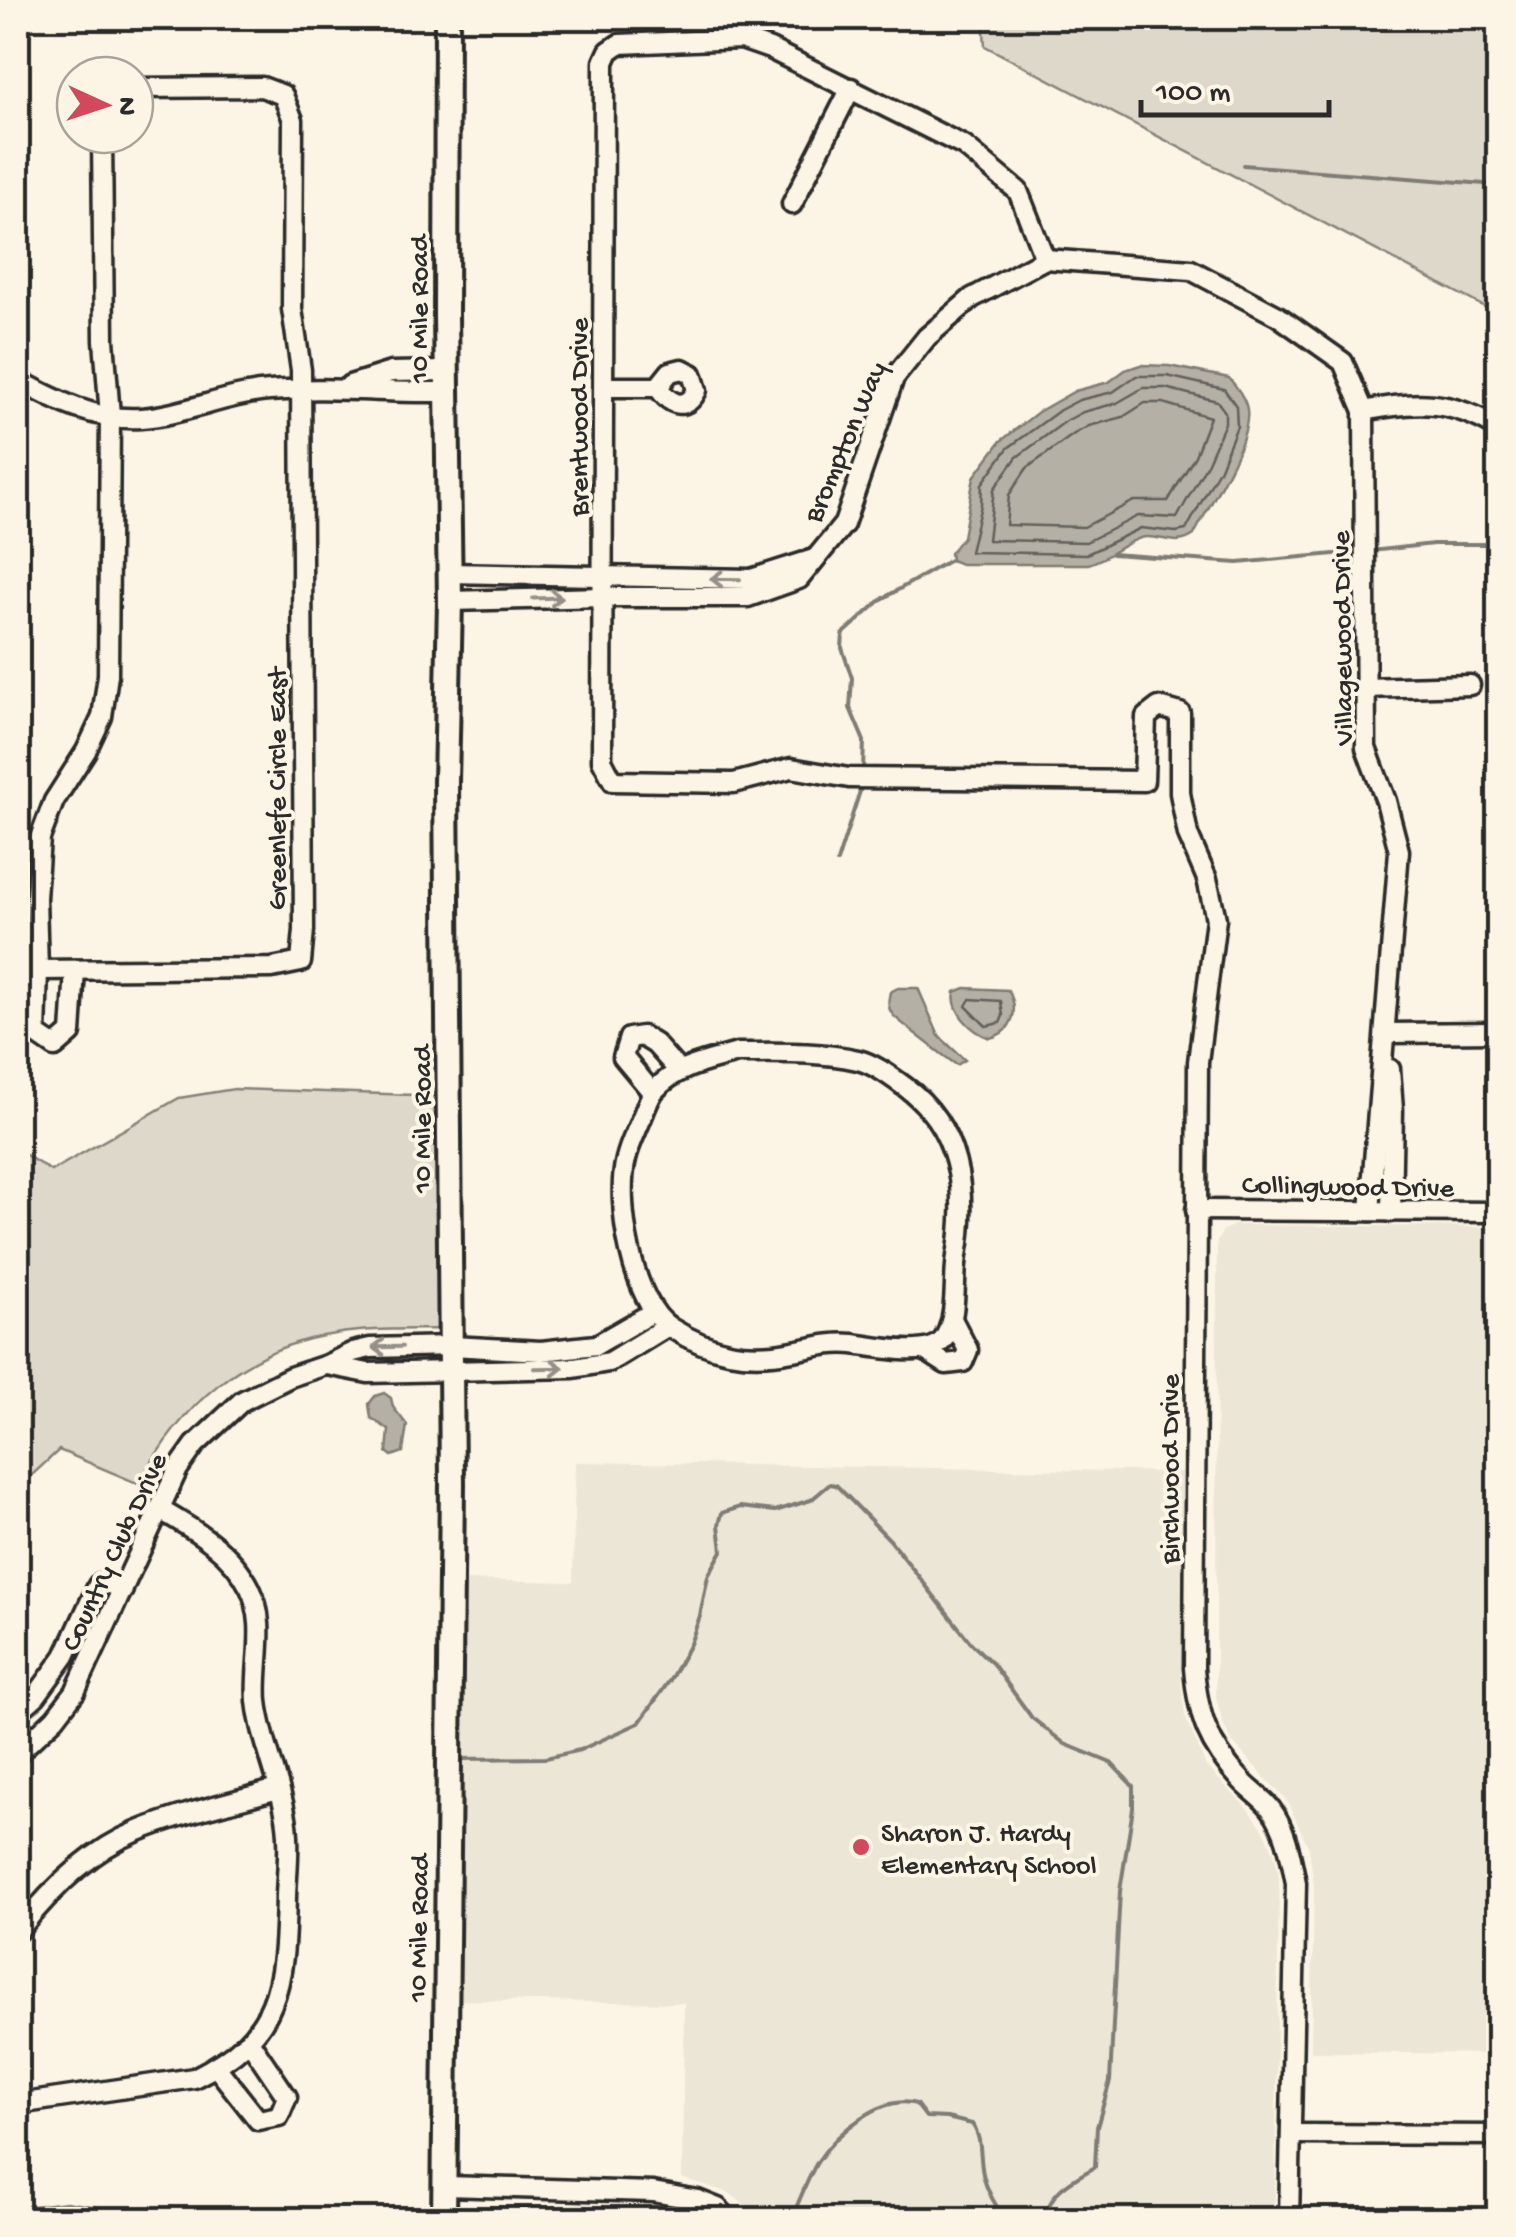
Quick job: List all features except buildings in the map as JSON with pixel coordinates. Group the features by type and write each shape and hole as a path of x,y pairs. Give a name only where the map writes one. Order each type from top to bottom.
{"main road":[{"name":"10 Mile Road","path":"444,2219 452,1372 446,782 450,601 447,18"}],"street":[{"name":"Brentwood Drive","path":"851,88 770,49 741,40 619,44 604,62 602,760 613,781 734,783 791,768 848,778 1144,781"},
{"path":"155,88 262,86 283,94 293,120 292,309 301,370 299,388"},
{"path":"792,204 851,88 964,146 1018,191 1045,260"},
{"path":"75,970 72,1034 55,1047 36,1034 40,838 54,801 102,717 106,689 110,416 104,340 102,155"},
{"name":"Villagewood Drive","path":"1045,260 1191,270 1278,316 1343,362 1364,411 1366,748 1399,851 1370,1212"},
{"name":"Brompton Way","path":"450,601 604,596 748,598 799,579 844,524 894,378 927,337 972,298 1045,260"},
{"path":"18,380 65,406 142,418 256,392 340,388 392,372 447,381"},
{"path":"604,386 658,387"},
{"name":"Greenlefe Circle East","path":"38,970 272,968 301,962 304,930 299,388"},
{"path":"1364,411 1405,402 1443,404 1498,428"},
{"name":"Brompton Way","path":"449,574 751,580 819,557"},
{"path":"1364,688 1470,684"},
{"name":"Birchwood Drive","path":"1144,781 1146,717 1159,707 1180,713 1180,781 1188,835 1206,879 1216,919 1198,1062 1194,1668 1204,1728 1217,1752 1271,1808 1291,1856 1296,1883 1288,2220"},
{"path":"1144,781 1180,781"},
{"path":"1387,1033 1498,1032"},
{"name":"Villagewood Drive","path":"1387,1033 1393,1110 1391,1212"},
{"path":"652,1092 623,1057 629,1038 642,1036 656,1044 678,1070"},
{"path":"926,1351 943,1343 953,1321 953,1284 964,1207 953,1148 936,1119 913,1092 860,1061 802,1053 737,1054 678,1070 652,1092 625,1161 623,1208 635,1275 653,1312 668,1326 706,1346 745,1357 831,1342 926,1351 946,1364 962,1362 968,1350 953,1321"},
{"name":"Collingwood Drive","path":"1196,1210 1498,1212"},
{"name":"Country Club Drive","path":"18,1753 56,1718 75,1692 178,1470 195,1444 242,1401 310,1368 370,1348 452,1346 541,1351 596,1345 653,1312"},
{"name":"Country Club Drive","path":"326,1365 368,1372 574,1368 609,1362 668,1326"},
{"path":"18,2104 194,2078 217,2068 250,2042 270,2013 282,1977 288,1832 257,1700 260,1625 248,1585 226,1554 159,1509"},
{"path":"18,1712 36,1696 64,1656 98,1586 104,1582 123,1590"},
{"path":"18,1931 52,1891 91,1858 133,1833 278,1789"},
{"path":"217,2068 258,2120 279,2116 288,2097 250,2042"},
{"path":"1292,2134 1498,2135"},
{"path":"446,2186 653,2192 698,2200 718,2208 729,2220"},
{"path":"516,2218 517,2190"},
{"path":"651,2219 653,2192"},
{"path":"444,2219 690,2220"}],"shaded area":[{"path":"983,18 1498,18 1498,314 985,46"},
{"path":"234,1089 444,1096 444,1329 349,1332 302,1341 272,1352 244,1367 195,1406 174,1429 139,1484 59,1450 18,1488 18,1150 51,1171 179,1098"},
{"path":"1234,1225 1498,1227 1498,2054 1311,2052 1314,1887 1309,1848 1287,1801 1232,1742 1216,1696 1217,1242 1223,1230"},
{"name":"Sharon J. Hardy Elementary School","path":"575,1462 1183,1472 1181,1682 1185,1716 1206,1766 1264,1830 1279,1876 1272,2219 765,2219 729,2193 682,2178 684,2003 449,2000 454,1580 573,1582"},
{"path":"66,2202 144,2215 435,2215 435,2219 18,2220 18,2208"}],"water":[{"path":"1140,365 1169,366 1229,378 1246,405 1247,418 1238,452 1194,535 1177,541 1141,538 1088,564 961,564 951,560 950,553 963,537 974,477 1001,441 1038,412 1075,391 1109,382"},
{"path":"898,988 918,988 939,1036 965,1060 957,1065 893,1015 889,995"},
{"path":"965,988 1008,990 1014,1012 1004,1031 990,1038 964,1020 956,1007 955,992"},
{"path":"384,1393 407,1425 403,1452 392,1456 387,1452 389,1430 371,1418 369,1404"}],"waterway":[{"path":"1243,165 1498,185"},
{"path":"1371,551 1433,544 1498,544"},
{"path":"1112,554 1238,563 1356,552"},
{"path":"863,771 864,741 850,708 852,678 842,648 843,634 882,599 950,560"},
{"path":"837,862 862,785"},
{"path":"459,1759 546,1758 580,1750 639,1723 690,1644 708,1576 722,1551 722,1513 740,1507 775,1511 811,1500 830,1484 836,1485 890,1540 971,1643 993,1664 1032,1718 1065,1744 1111,1763 1133,1786 1120,1891 1110,2081 1097,2127 1095,2167 1056,2194 1047,2220"},
{"path":"791,2220 815,2166 836,2139 874,2111 902,2102 916,2104 926,2117 972,2124 986,2186 1007,2220"}],"place":[{"name":"Sharon J. Hardy Elementary School","path":"861,1847"}]}
